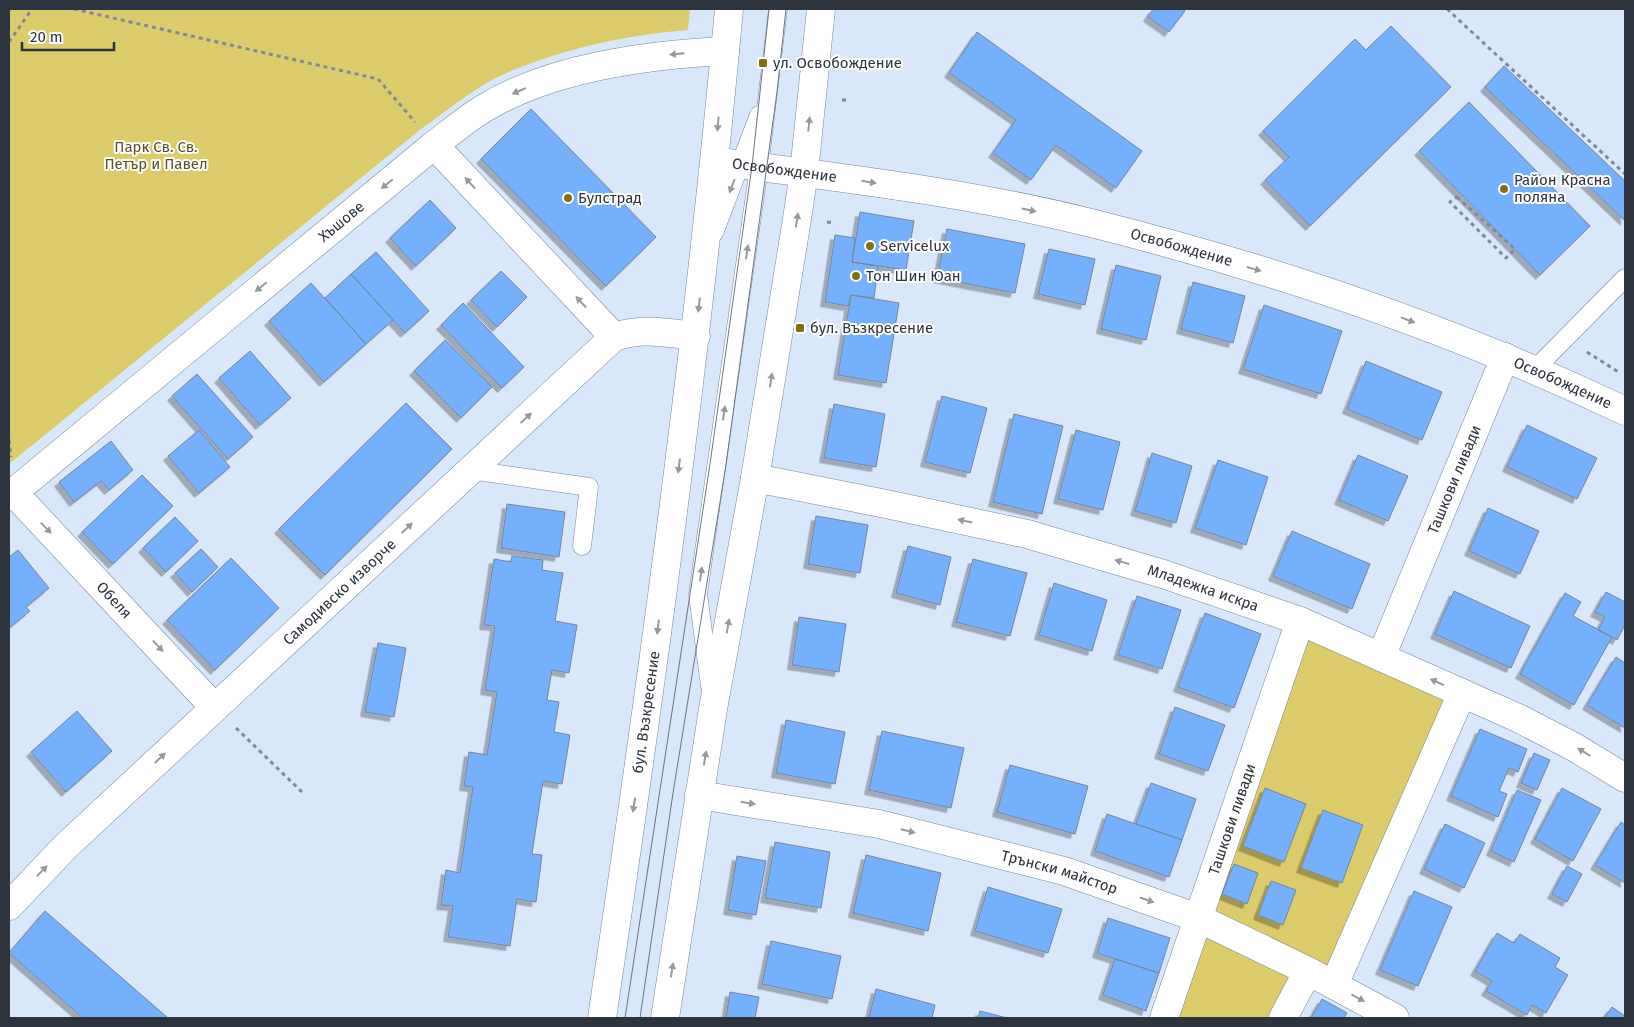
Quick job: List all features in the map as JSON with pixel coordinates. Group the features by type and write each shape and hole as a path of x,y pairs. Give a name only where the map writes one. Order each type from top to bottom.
{"street":[{"name":"бул. Възкресение","path":"602,1018 637,788 705,256 738,164 725,51 729,9"},
{"name":"бул. Възкресение","path":"665,1018 713,709 755,478 804,172 821,9"},
{"name":"Хъшове","path":"11,494 434,145 484,108 516,92 552,78 657,56 725,51"},
{"path":"434,145 614,337 630,332 650,331 696,336"},
{"name":"Освобождение","path":"738,164 804,172 996,202 1090,223 1286,278 1400,316 1505,357 1625,412"},
{"name":"Самодивско изворче","path":"9,906 65,847 614,337"},
{"name":"Ташкови ливади","path":"1381,657 1505,357"},
{"name":"Младежка искра","path":"755,478 1027,534 1163,574 1300,621 1518,718 1558,738 1625,778"},
{"name":"Обеля","path":"11,494 214,707"},
{"name":"Ташкови ливади","path":"1164,1018 1300,621"},
{"path":"1334,986 1462,693"},
{"name":"Трънски майстор","path":"700,795 879,824 1064,871 1198,918 1308,971 1395,1018"},
{"path":"1283,1018 1308,971"}],"lane":[{"name":"бул. Възкресение","path":"713,709 698,594 738,164 769,91 778,9"},
{"path":"1534,370 1625,278"},
{"path":"470,470 589,487 582,546"}],"path":[{"path":"9,42 32,9"},
{"path":"74,9 378,79 434,145"},
{"path":"1447,9 1625,174"},
{"path":"839,100 849,100"},
{"path":"1457,198 1514,249 1506,258 1478,230 1450,202 1457,198"},
{"path":"828,222 835,223"},
{"path":"1565,338 1620,373"},
{"path":"250,741 302,792"}],"green space":[{"name":"Парк Св. Св. Петър и Павел","path":"9,9 690,9 688,30 641,35 571,50 504,74 472,93 421,129 9,464"},
{"path":"1300,621 1462,693 1334,985 1198,918"},
{"path":"1201,923 1302,974 1280,1018 1168,1018"}],"building":[{"path":"1153,9 1182,9 1185,11 1169,32 1148,17"},
{"path":"1391,26 1451,87 1310,226 1265,180 1289,157 1263,131 1355,39 1366,50"},
{"path":"977,32 1142,151 1116,188 1056,145 1031,180 993,153 1016,120 949,73"},
{"path":"1504,66 1625,181 1625,221 1485,87"},
{"name":"Район Красна поляна","path":"1469,102 1590,226 1540,275 1419,151"},
{"name":"Булстрад","path":"531,109 656,237 606,286 481,159"},
{"path":"430,200 456,228 416,266 390,238"},
{"path":"860,212 914,221 906,270 852,262"},
{"path":"947,229 1025,244 1015,293 937,278"},
{"path":"835,235 855,238 852,262 878,266 874,298 851,295 848,306 825,302"},
{"path":"1049,249 1095,259 1085,305 1038,294"},
{"path":"376,252 429,311 405,333 351,274"},
{"path":"1116,265 1161,276 1146,340 1101,329"},
{"path":"501,271 527,297 497,327 471,300"},
{"path":"351,274 393,320 366,344 325,298"},
{"path":"1193,282 1245,296 1233,343 1181,329"},
{"path":"311,283 366,344 324,382 269,321"},
{"path":"851,295 899,303 886,383 838,375"},
{"path":"463,303 524,367 502,388 441,325"},
{"path":"1264,305 1342,331 1321,394 1243,369"},
{"path":"445,340 492,387 461,418 414,371"},
{"path":"250,351 291,398 260,425 219,378"},
{"path":"1366,361 1442,392 1422,440 1347,409"},
{"path":"197,374 253,437 228,459 172,396"},
{"path":"942,396 987,408 970,473 925,462"},
{"path":"406,403 452,449 325,575 279,529"},
{"path":"834,404 885,414 876,467 824,458"},
{"path":"1014,414 1063,426 1042,514 993,502"},
{"path":"1527,425 1597,458 1577,499 1507,467"},
{"path":"199,430 230,467 199,493 168,456"},
{"path":"1076,430 1120,442 1103,510 1058,499"},
{"path":"111,441 133,470 109,490 101,481 74,502 59,482"},
{"path":"1152,453 1192,466 1176,523 1135,511"},
{"path":"1358,455 1408,476 1388,521 1339,500"},
{"path":"1218,460 1268,477 1246,545 1195,528"},
{"path":"142,475 173,506 113,564 82,532"},
{"path":"507,504 565,512 559,557 501,548"},
{"path":"1488,508 1539,531 1520,574 1469,551"},
{"path":"816,516 868,525 860,573 808,564"},
{"path":"175,517 198,541 166,572 143,548"},
{"path":"1292,531 1370,564 1352,609 1273,576"},
{"path":"908,546 951,557 940,605 896,593"},
{"path":"201,549 218,567 192,592 175,573"},
{"path":"18,550 49,588 26,607 30,611 9,628 9,557"},
{"path":"512,556 543,560 542,570 563,573 555,621 577,625 569,673 552,670 547,700 559,702 554,732 570,735 562,784 543,781 532,854 542,855 536,902 517,899 510,946 448,937 453,906 441,905 446,870 460,873 473,787 464,786 469,752 487,755 497,692 485,690 495,626 484,625 494,559 511,562"},
{"path":"231,558 279,608 215,670 167,620"},
{"path":"973,559 1027,573 1010,636 956,622"},
{"path":"1054,583 1107,600 1092,651 1039,635"},
{"path":"1454,591 1530,626 1511,668 1435,634"},
{"path":"1606,592 1625,602 1625,625 1617,640 1598,630 1605,617 1595,612"},
{"path":"1565,593 1581,602 1573,616 1612,637 1574,705 1520,674"},
{"path":"1137,596 1181,610 1162,669 1118,655"},
{"path":"1205,613 1261,634 1234,708 1178,687"},
{"path":"799,617 846,624 839,672 792,665"},
{"path":"378,643 406,648 394,717 365,712"},
{"path":"1616,657 1625,663 1625,728 1587,705"},
{"path":"1175,707 1225,725 1208,771 1159,754"},
{"path":"77,711 112,751 66,792 31,752"},
{"path":"786,720 845,732 835,784 776,773"},
{"path":"1480,729 1527,749 1518,772 1509,768 1499,791 1507,794 1498,817 1451,796"},
{"path":"882,731 964,748 951,808 869,790"},
{"path":"1534,753 1550,760 1537,790 1521,783"},
{"path":"1010,765 1088,786 1075,834 997,812"},
{"path":"1151,783 1196,799 1182,840 1136,824"},
{"path":"1265,788 1306,804 1284,862 1243,846"},
{"path":"1562,788 1601,809 1573,861 1535,839"},
{"path":"1517,790 1541,800 1514,862 1491,851"},
{"path":"1323,810 1363,825 1342,883 1301,868"},
{"path":"1107,814 1182,840 1169,877 1095,851"},
{"path":"1621,822 1625,825 1625,883 1595,865"},
{"path":"1445,824 1485,843 1464,888 1424,869"},
{"path":"775,842 830,852 821,908 765,898"},
{"path":"866,855 941,873 928,931 853,913"},
{"path":"737,856 766,861 756,915 728,910"},
{"path":"1234,864 1258,873 1247,904 1222,894"},
{"path":"1567,866 1582,874 1567,902 1552,894"},
{"path":"1271,881 1296,890 1283,925 1258,915"},
{"path":"988,887 1062,909 1048,953 975,931"},
{"path":"1414,891 1452,907 1418,986 1380,970"},
{"path":"45,911 168,1018 83,1018 9,953"},
{"path":"1108,918 1170,938 1159,973 1097,953"},
{"path":"1497,933 1514,943 1520,934 1560,958 1555,967 1568,975 1546,1013 1532,1005 1527,1015 1486,991 1492,981 1475,971"},
{"path":"771,941 841,956 832,999 762,984"},
{"path":"1115,959 1159,973 1146,1011 1103,995"},
{"path":"876,989 935,1005 932,1018 869,1018"},
{"path":"730,992 759,997 755,1018 726,1018"},
{"path":"1322,999 1347,1013 1344,1018 1311,1018"},
{"path":"1612,1007 1625,1016 1625,1018 1604,1018"},
{"path":"980,1011 1007,1018 978,1018"}],"tram line":[{"path":"625,1018 710,464 752,166 769,9"},
{"path":"640,1018 673,793 726,465 777,92 786,9"}],"place":[{"name":"ул. Освобождение","path":"763,63"},
{"name":"Район Красна поляна","path":"1504,189"},
{"name":"Булстрад","path":"568,198"},
{"name":"Servicelux","path":"870,246"},
{"name":"Тон Шин Юан","path":"856,276"},
{"name":"бул. Възкресение","path":"800,328"}]}
